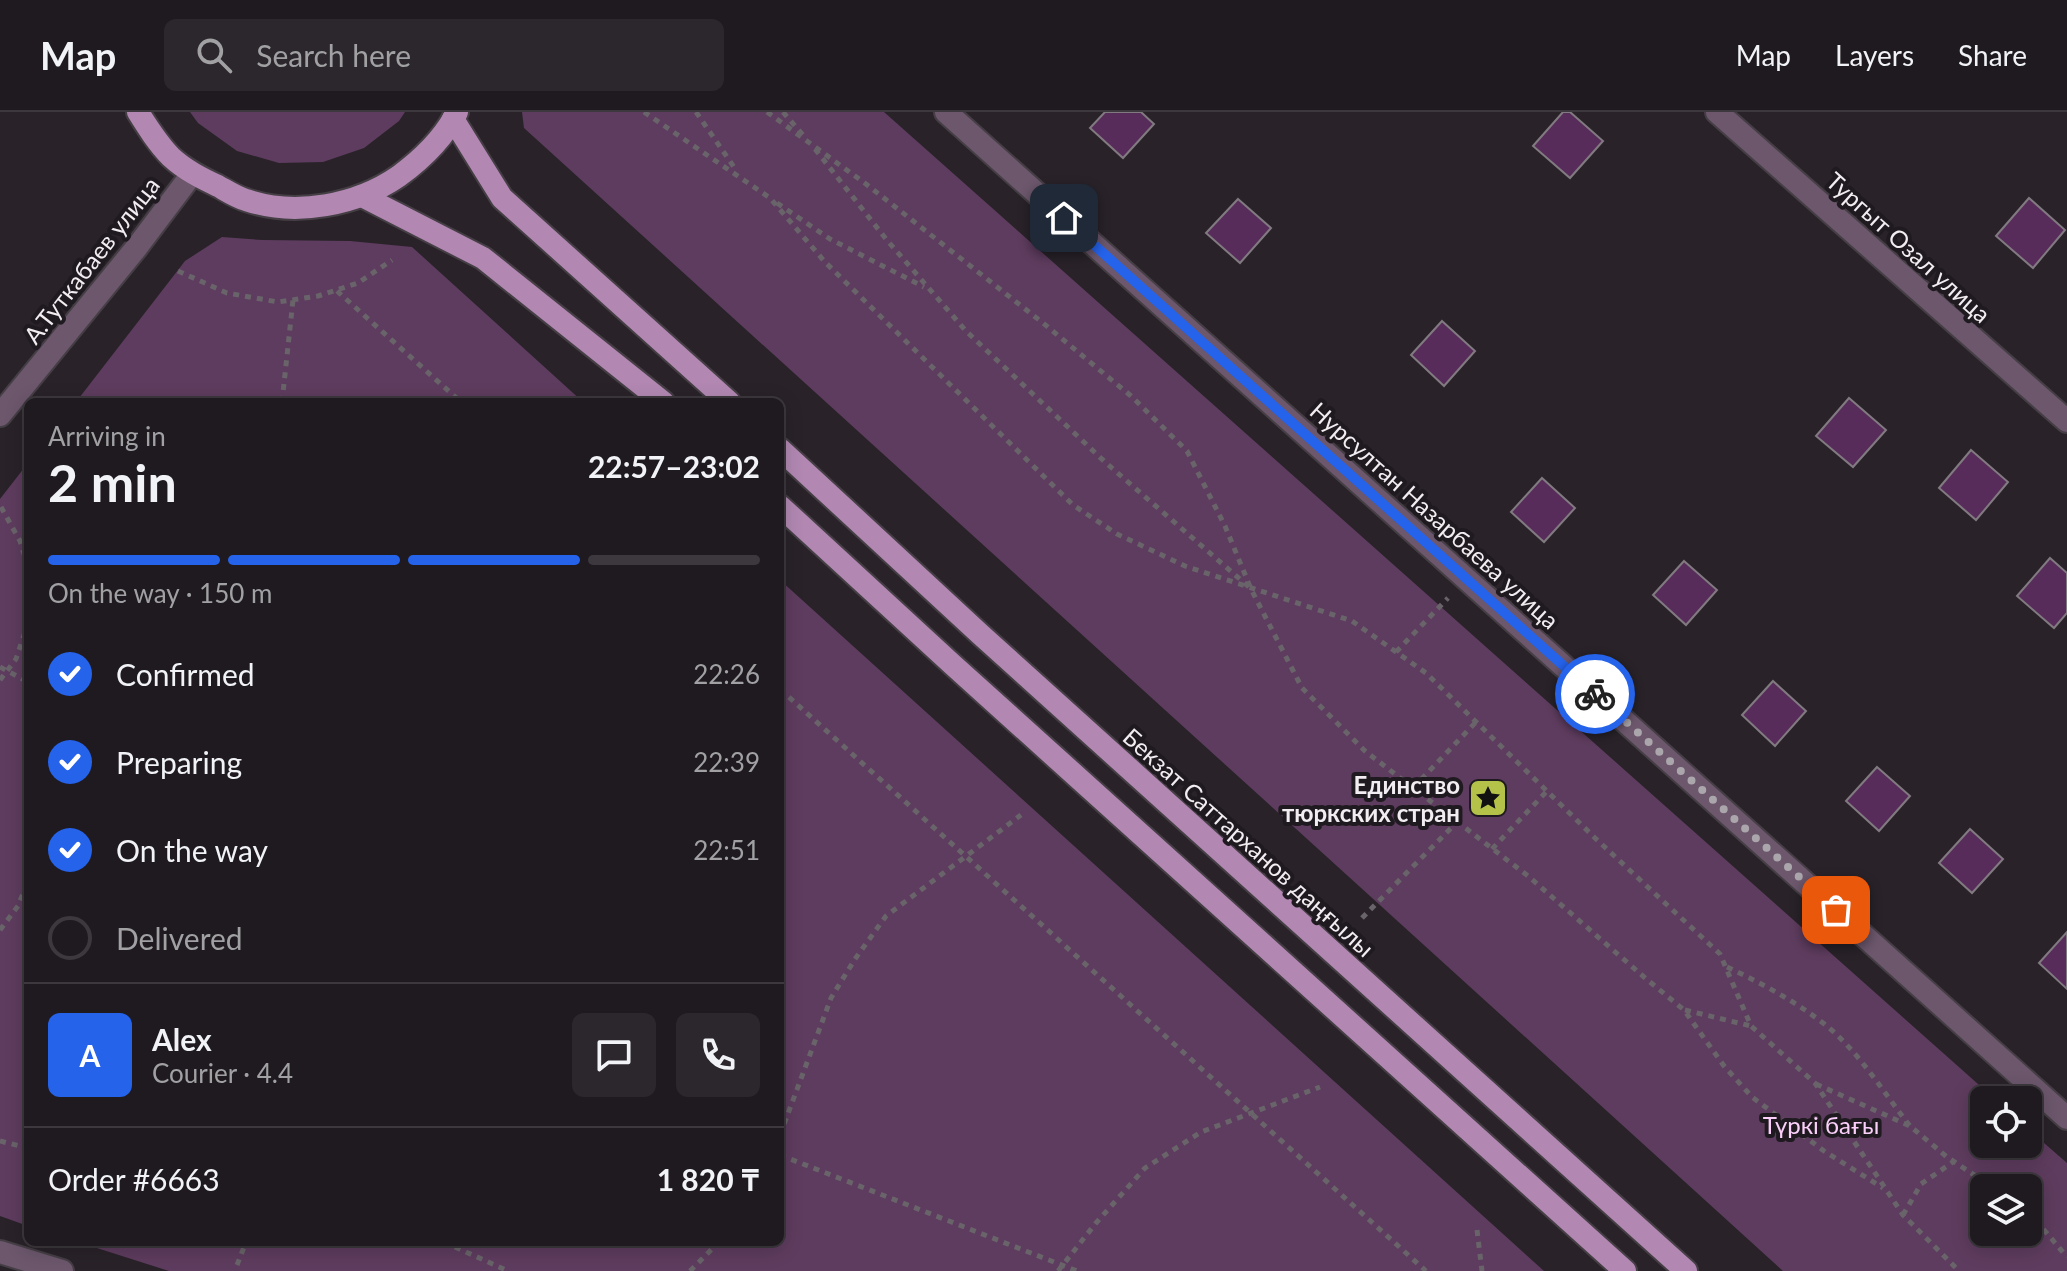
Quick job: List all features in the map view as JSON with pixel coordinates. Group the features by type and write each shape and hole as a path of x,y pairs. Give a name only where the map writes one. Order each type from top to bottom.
{"main road":[{"path":"138,112 171,156 192,174 245,200 304,208 362,196 389,183 413,166 435,144 455,116 502,198 725,398"},
{"path":"362,196 483,258 658,398"},
{"name":"Бекзат Саттарханов даңғылы","path":"784,453 992,645 1686,1271"},
{"path":"784,510 1625,1271"}],"street":[{"name":"Нурсултан Назарбаева улица","path":"946,112 2067,1118"},
{"name":"Тургыт Озал улица","path":"1717,112 2067,421"},
{"name":"А.Туткабаев улица","path":"0,415 137,247 192,174"},
{"path":"0,1252 62,1271"}],"path":[{"path":"644,112 830,239 930,290"},
{"path":"696,112 740,176"},
{"path":"767,112 866,184 1131,396 1187,451 1225,526 1251,589 1302,688 1365,751 1528,876 1684,1010 1724,1066 1752,1097 1824,1151 1887,1191"},
{"path":"783,112 966,331 1094,452 1251,589"},
{"path":"770,198 825,262 1073,505 1117,534 1185,566 1352,621 1426,673 1720,954 1751,1026 1815,1083 1903,1215 1959,1271"},
{"path":"178,271 227,293 278,302 318,296 358,283 392,260"},
{"path":"336,290 457,398"},
{"path":"282,398 293,300"},
{"path":"1,507 24,554"},
{"path":"1396,652 1466,578"},
{"path":"0,680 16,659 24,635"},
{"path":"0,667 24,680"},
{"path":"784,693 1426,1271"},
{"path":"1413,788 1476,722"},
{"path":"1492,849 1547,791"},
{"path":"784,1124 831,998 886,916 1021,815"},
{"path":"1362,918 1457,822"},
{"path":"0,930 18,906 24,891"},
{"path":"1726,967 1777,991 1825,1024 1853,1053 1910,1126 1973,1174"},
{"path":"1684,1010 1751,1026"},
{"path":"1815,1083 1910,1126"},
{"path":"1060,1268 1145,1168 1201,1132 1320,1087"},
{"path":"0,1141 24,1147"},
{"path":"784,1157 1060,1268 1077,1271"},
{"path":"1903,1215 1921,1184 1954,1161"},
{"path":"2042,1228 2067,1257"},
{"path":"1477,1230 1482,1271"},
{"path":"237,1265 244,1246"},
{"path":"453,1246 508,1271"},
{"path":"690,1271 715,1246"}],"green space":[{"path":"190,112 405,112 399,121 364,148 323,162 279,163 237,151 198,123"},
{"name":"Түркі бағы","path":"522,112 884,112 1980,1086 1970,1086 1970,1158 2042,1158 2042,1141 2067,1163 2067,1271 1783,1271 524,128"},
{"path":"222,237 350,241 412,247 579,398 79,398 185,261"},
{"path":"24,468 24,1225 0,1216 0,499"},
{"path":"784,584 1544,1271 169,1271 91,1246 784,1246"}],"building":[{"path":"1105,112 1141,112 1154,124 1123,158 1090,128"},
{"path":"1563,112 1570,112 1603,141 1570,178 1533,146"},
{"path":"2029,198 2065,230 2033,268 1996,236"},
{"path":"1238,199 1271,228 1240,263 1206,233"},
{"path":"1442,321 1475,351 1444,386 1411,355"},
{"path":"1849,398 1886,430 1853,467 1816,436"},
{"path":"1971,450 2008,482 1976,520 1939,488"},
{"path":"1542,478 1575,508 1544,542 1511,512"},
{"path":"2050,558 2067,573 2067,613 2054,628 2017,596"},
{"path":"1684,561 1717,590 1686,625 1653,595"},
{"path":"1773,681 1806,711 1775,746 1742,715"},
{"path":"1877,767 1910,796 1879,831 1846,801"},
{"path":"1970,829 2003,859 1972,893 1939,863"},
{"path":"2067,932 2067,989 2039,963"}],"way so far":[{"path":"1595,694 1836,910"}],"place":[{"name":"Единство тюркских стран","path":"1488,798"}],"route":[{"path":"1064,218 1595,694"}]}
